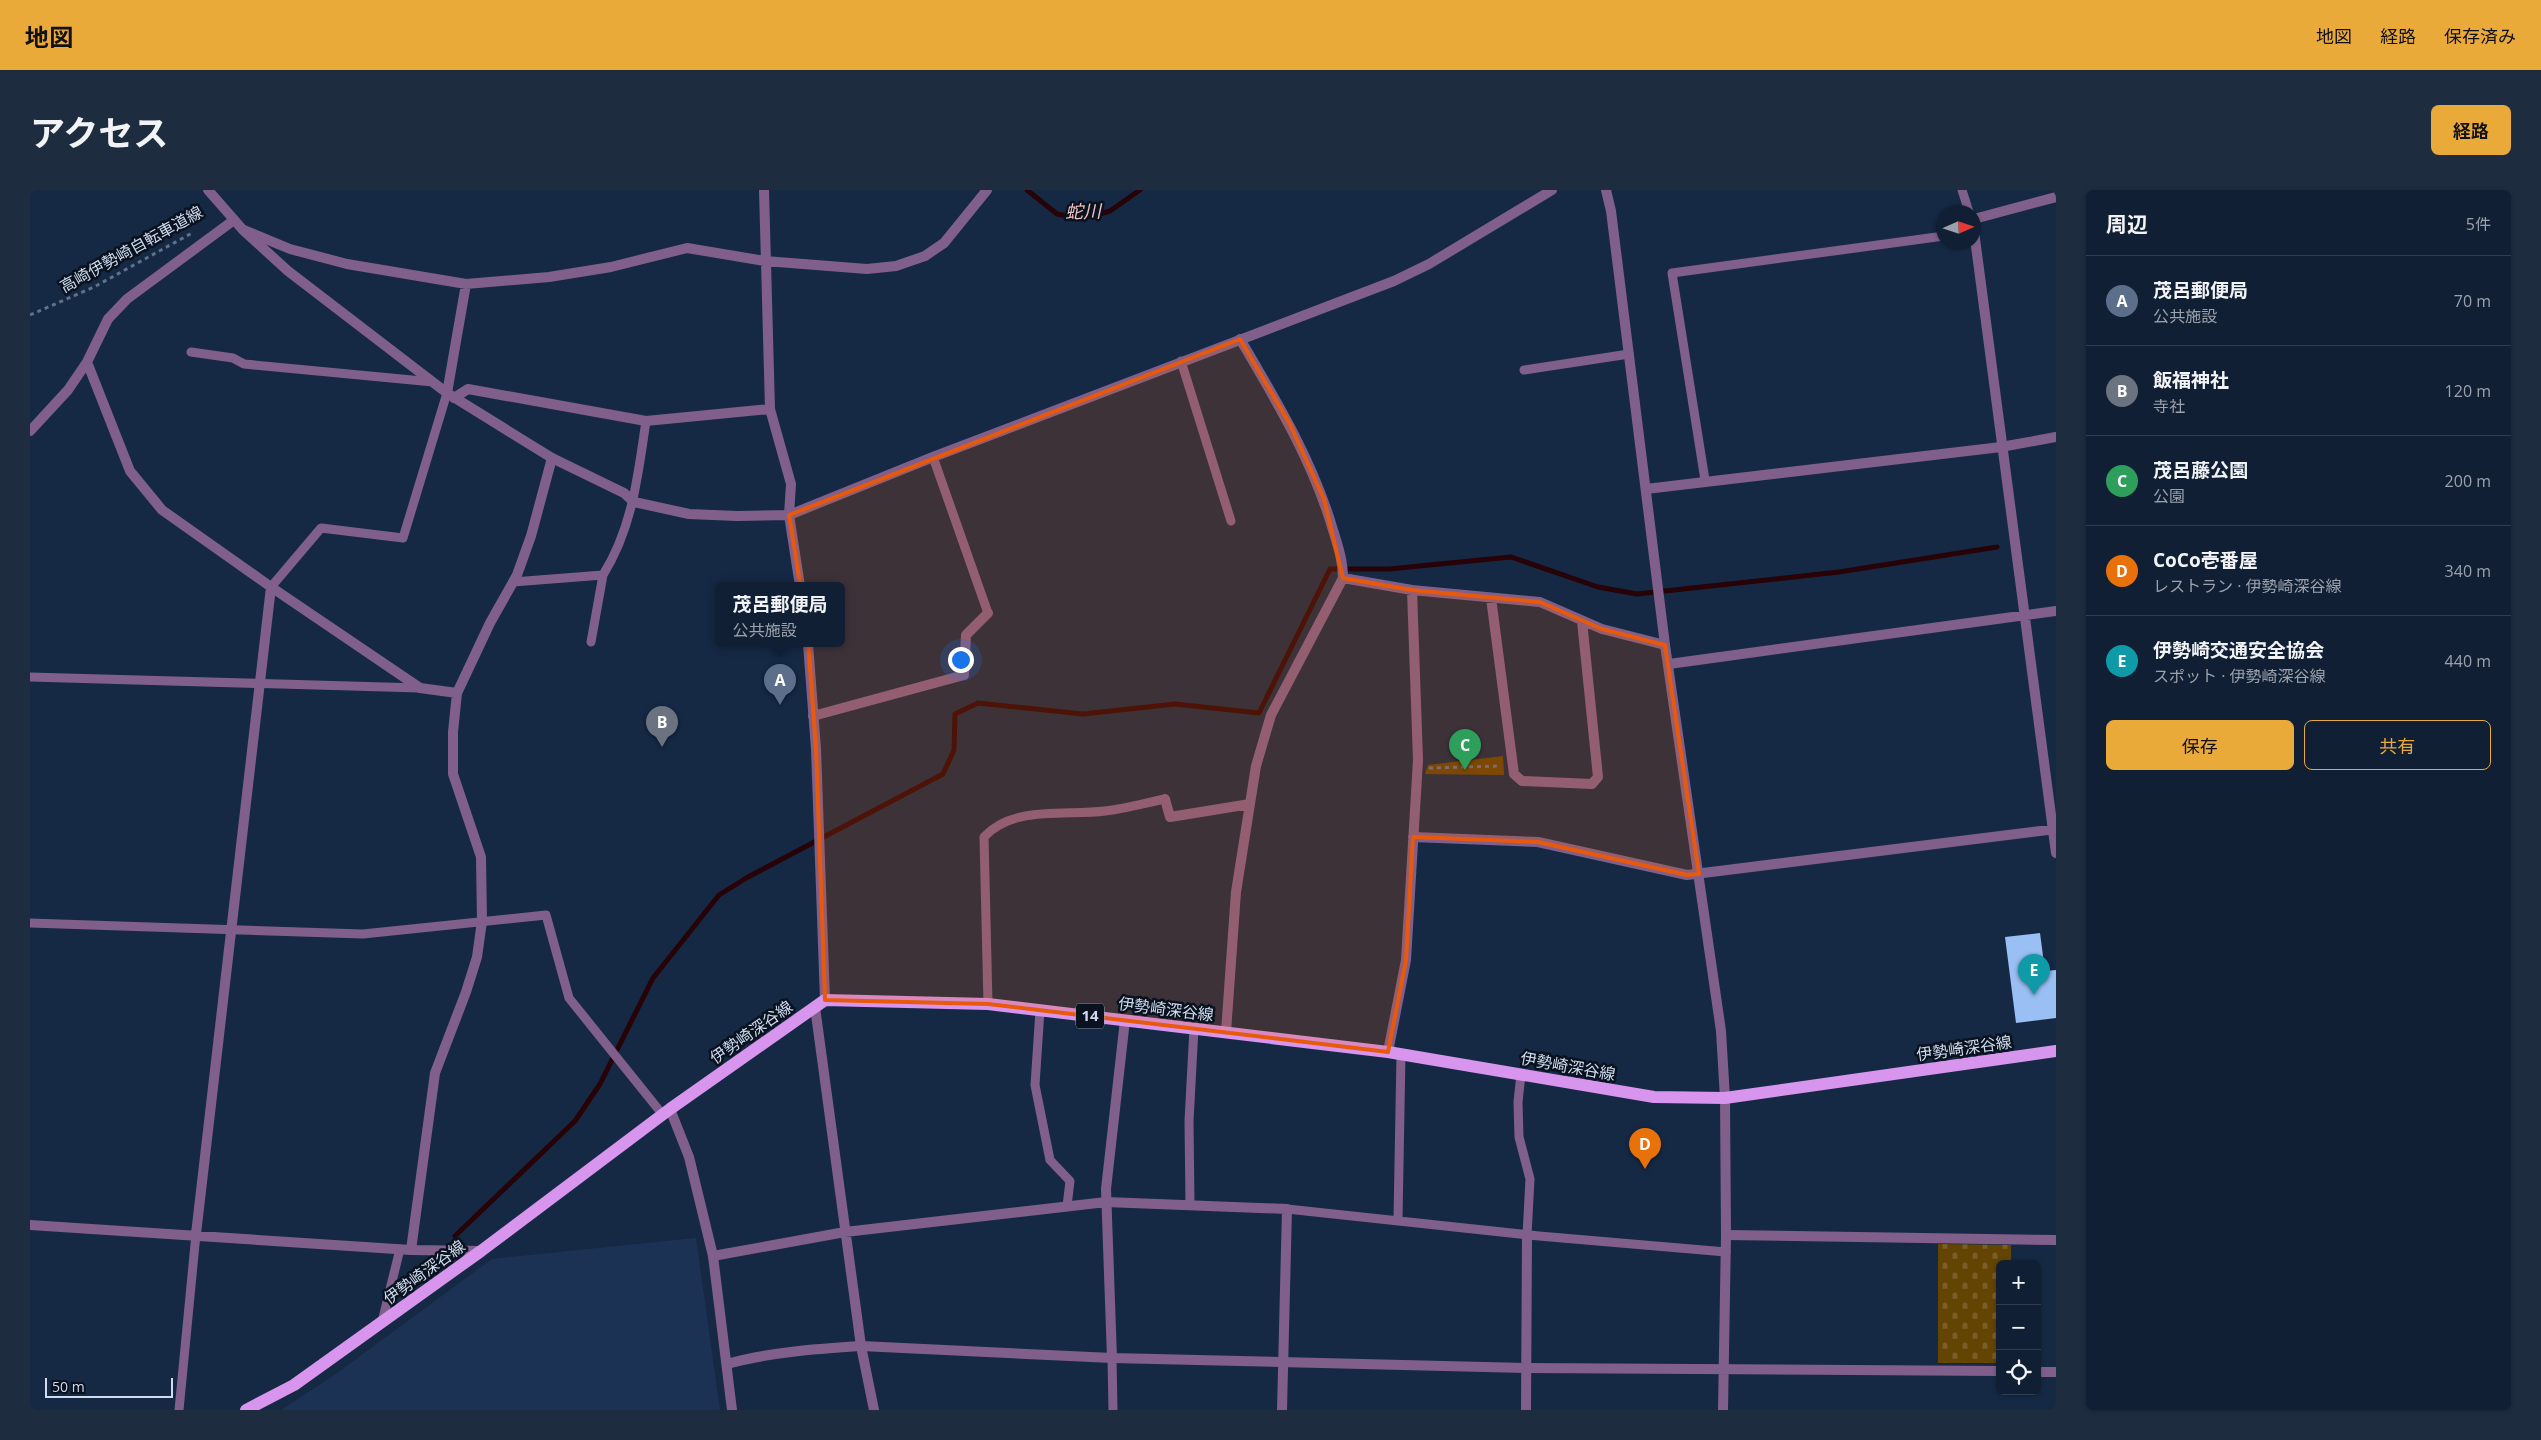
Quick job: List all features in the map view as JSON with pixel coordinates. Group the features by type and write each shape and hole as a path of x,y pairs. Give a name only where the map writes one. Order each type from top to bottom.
{"main road":[{"name":"伊勢崎深谷線","path":"246,1410 294,1385 481,1251 667,1112 820,1003 988,1004 1388,1052 1654,1097 1725,1098 2056,1052"}],"street":[{"path":"208,190 243,230 288,271 450,396 552,458 624,493 634,502 689,514 737,516 789,514 933,456 1394,281 1428,264 1552,190"},
{"path":"764,190 770,409 791,484 789,514 799,582"},
{"path":"243,230 290,249 347,264 466,284 549,277 611,266 687,248 765,261 867,269 896,266 924,256 944,243 988,190"},
{"path":"1606,190 1611,211 1666,645 1721,1031 1725,1098 1726,1235 1722,1410"},
{"path":"1981,217 2056,197"},
{"path":"30,431 68,390 87,362 108,319 127,299 234,220"},
{"path":"1976,250 2023,615 2056,853"},
{"path":"450,396 466,284"},
{"path":"1226,1032 1236,892 1256,766 1271,715 1343,578 1343,565 1324,500 1290,424 1240,339"},
{"path":"87,362 130,471 162,510 270,587 420,688 457,693"},
{"path":"450,396 468,389 646,421 770,409"},
{"path":"1646,489 1705,480 2001,447 2056,438"},
{"path":"411,1250 435,1073 466,992 477,956 482,921 481,857 453,774 453,732 457,693 490,623 513,582 531,536 552,458"},
{"path":"1343,578 1412,590 1540,602 1602,629 1666,645"},
{"path":"196,1234 261,685 270,587"},
{"path":"1388,1052 1406,960 1417,769 1412,590"},
{"path":"1492,598 1514,774 1522,781 1592,784 1598,777 1582,621"},
{"path":"1669,664 2056,611"},
{"path":"813,716 964,675 966,635 988,614"},
{"path":"808,647 813,716 820,1003 845,1232 861,1346 874,1410"},
{"path":"1166,799 1170,817 1250,804"},
{"path":"1413,837 1538,842 1687,875 2054,829"},
{"path":"1112,1358 1106,1189 1125,1020"},
{"path":"667,1112 689,1157 713,1256 732,1410"},
{"path":"713,1256 845,1232 1106,1202 1287,1209 1282,1410"},
{"path":"30,1224 411,1250 481,1251"},
{"path":"1526,1410 1527,1235"},
{"path":"1726,1235 2056,1240"},
{"path":"727,1364 798,1352 861,1346 1112,1358 1526,1368 1996,1371"},
{"path":"2041,1372 2056,1372"}],"lane":[{"path":"1962,190 1967,205"},
{"path":"1705,480 1672,272 1936,237"},
{"path":"191,352 233,358 244,364 433,382"},
{"path":"1524,370 1629,354"},
{"path":"1181,361 1231,522"},
{"path":"270,587 321,528 403,538 450,396"},
{"path":"591,642 603,574 612,561 634,502 646,421"},
{"path":"933,456 988,614"},
{"path":"513,582 603,574"},
{"path":"30,677 420,688"},
{"path":"988,1004 984,836 990,830 1019,816 1105,811 1166,799"},
{"path":"30,923 363,934 546,914 569,998 667,1112"},
{"path":"1040,1010 1035,1085 1050,1160 1070,1181 1067,1206"},
{"path":"1190,1204 1188,1121 1194,1028"},
{"path":"1398,1219 1401,1054"},
{"path":"1521,1074 1518,1102 1519,1137 1530,1179 1527,1235"},
{"path":"1287,1209 1398,1219 1527,1235 1726,1252"},
{"path":"179,1410 196,1234"},
{"path":"382,1322 400,1249"},
{"path":"1112,1358 1113,1410"}],"path":[{"name":"高崎伊勢崎自転車道線","path":"30,315 94,287 200,227"},
{"path":"1417,769 1513,765"}],"highlighted area":[{"path":"1240,339 1290,424 1324,499 1343,578 1412,590 1540,602 1602,629 1665,645 1699,874 1687,875 1538,842 1413,837 1406,960 1388,1052 988,1004 825,1000 816,749 807,627 789,515"}],"shaded area":[{"path":"696,1238 720,1410 281,1410 333,1376 492,1259"}],"green space":[{"path":"1503,756 1504,775 1425,774 1428,765"},
{"path":"1938,1244 2011,1245 2011,1260 1996,1260 1996,1363 1938,1363"}],"building":[{"path":"2040,933 2045,971 2056,970 2056,1018 2016,1023 2005,937"}],"waterway":[{"name":"蛇川","path":"1027,190 1057,214 1073,217 1093,216 1110,211 1140,190"},
{"path":"455,1236 575,1121 600,1084 653,978 719,895 748,877 943,774 954,750 955,714 978,703 1083,714 1175,704 1259,713 1330,569 1389,569 1511,557 1598,587 1637,594 1839,572 1997,547"}],"place":[{"name":"茂呂郵便局","path":"780,705"},
{"name":"飯福神社","path":"662,747"},
{"name":"茂呂藤公園","path":"1465,770"},
{"name":"伊勢崎交通安全協会","path":"2034,995"},
{"name":"CoCo壱番屋","path":"1645,1169"}]}
